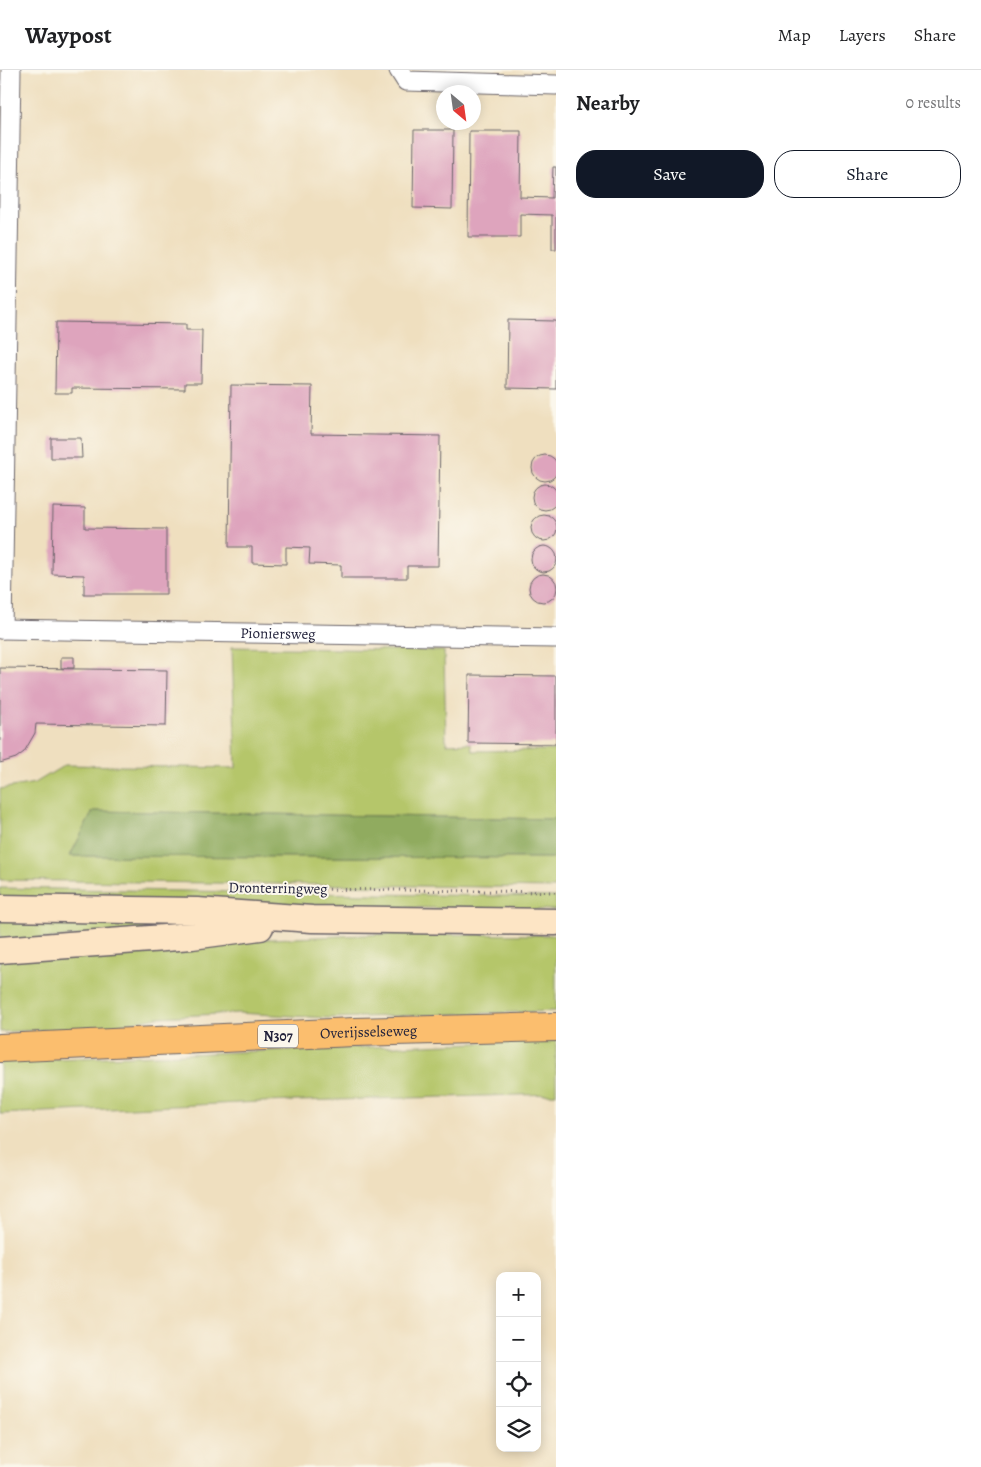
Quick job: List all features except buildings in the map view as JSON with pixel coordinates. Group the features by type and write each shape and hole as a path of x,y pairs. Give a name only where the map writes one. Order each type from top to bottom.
{"highway":[{"name":"Overijsselseweg","path":"0,1048 354,1032 556,1027"}],"main road":[{"name":"Dronterringweg","path":"0,908 197,911 312,919 556,922"},
{"name":"Dronterringweg","path":"0,950 192,936 312,919"}],"street":[{"path":"1,629 11,70"},
{"path":"399,70 406,81 556,85"},
{"name":"Pioniersweg","path":"1,629 556,638"}],"path":[{"name":"Dronterringweg","path":"230,888 556,892"}],"green space":[{"path":"232,647 444,651 446,744 471,743 472,751 556,750 556,819 93,811 70,856 556,858 556,888 0,880 0,789 35,783 65,765 236,768"},
{"path":"93,811 556,819 556,858 70,856"},
{"path":"0,888 556,897 556,910 0,901"},
{"path":"0,915 199,919 199,927 0,942"},
{"path":"389,934 556,935 556,1011 328,1018 238,1013 158,1017 111,1026 0,1032 0,958 201,942"},
{"path":"556,1040 556,1094 260,1102 0,1114 0,1061"}]}
